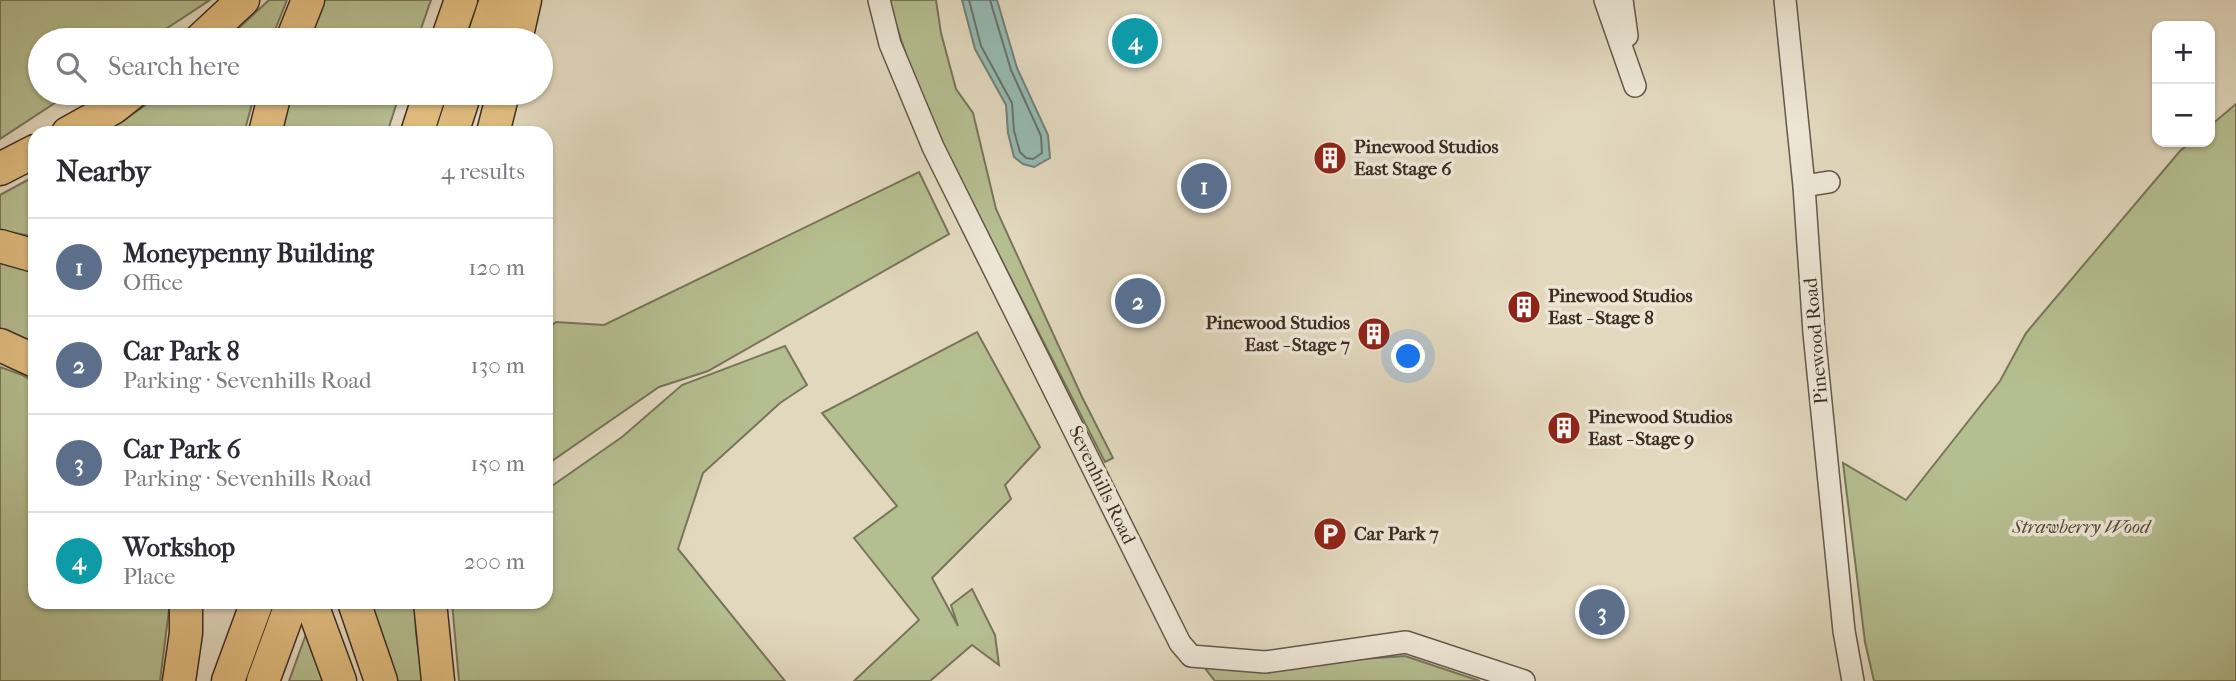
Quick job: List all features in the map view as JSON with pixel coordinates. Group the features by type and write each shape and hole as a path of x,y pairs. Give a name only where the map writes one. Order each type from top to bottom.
{"highway":[{"path":"213,28 243,0"},
{"path":"297,28 308,0"},
{"path":"451,28 461,0"},
{"path":"487,28 496,0"},
{"path":"519,28 525,0"},
{"path":"81,126 117,105"},
{"path":"267,126 272,105"},
{"path":"419,126 426,105"},
{"path":"454,126 462,105"},
{"path":"495,126 500,105"},
{"path":"0,169 28,155"},
{"path":"0,246 28,254"},
{"path":"0,345 28,358"},
{"path":"179,681 186,633 186,609"},
{"path":"228,681 254,609"},
{"path":"263,681 289,609"},
{"path":"314,609 340,681"},
{"path":"356,609 381,681"},
{"path":"431,609 438,681"}],"street":[{"name":"Sevenhills Road","path":"879,0 890,44 933,147 1180,643 1191,656 1265,662 1406,642 1524,681"},
{"path":"1605,0 1635,86 1622,0"},
{"name":"Pinewood Road","path":"1784,0 1804,186 1814,333 1844,631 1853,681"},
{"path":"1804,186 1829,182"}],"green space":[{"path":"0,0 210,0 167,28 28,28 28,105 52,105 0,139"},
{"path":"269,0 287,0 276,28 239,28"},
{"path":"319,0 431,0 421,28 308,28"},
{"path":"888,0 936,0 941,33 956,89 973,113 996,209 1082,397 1113,458 1105,462 924,109"},
{"name":"Strawberry Wood","path":"2236,104 2236,681 1874,681 1865,642 1843,463 1906,500 2000,381 2026,333 2180,151 2185,147 2215,147 2215,122"},
{"path":"146,105 252,105 246,126 115,126"},
{"path":"283,105 396,105 389,126 278,126"},
{"path":"919,172 949,234 708,371 659,387 553,460 553,324 556,322 604,325"},
{"path":"28,180 28,236 0,230 0,195"},
{"path":"0,257 28,271 28,347 0,334"},
{"path":"977,332 1040,447 1005,485 1011,499 932,578 958,626 951,605 972,589 995,635 999,665 972,645 930,681 854,681 919,620 854,538 897,506 822,413"},
{"path":"785,346 807,385 780,403 703,473 678,549 785,681 459,681 453,609 553,609 553,485 622,437 682,385"},
{"path":"0,367 28,379 28,609 169,609 160,681 0,681"},
{"path":"369,609 415,609 423,681 395,681"},
{"path":"309,626 327,681 289,681"},
{"path":"1405,656 1480,681 1215,681 1204,667 1235,668"}],"water":[{"path":"962,0 997,0 1017,68 1048,135 1050,158 1034,167 1023,164 1014,157 1008,133 1006,105 975,49"}],"place":[{"name":"Workshop","path":"1135,41"},
{"name":"Pinewood Studios East Stage 6","path":"1330,158"},
{"name":"Moneypenny Building","path":"1204,186"},
{"name":"Car Park 8","path":"1138,301"},
{"name":"Pinewood Studios East - Stage 8","path":"1524,307"},
{"name":"Pinewood Studios East - Stage 7","path":"1374,334"},
{"name":"Pinewood Studios East - Stage 9","path":"1564,428"},
{"name":"Car Park 7","path":"1330,534"},
{"name":"Car Park 6","path":"1602,612"}]}
